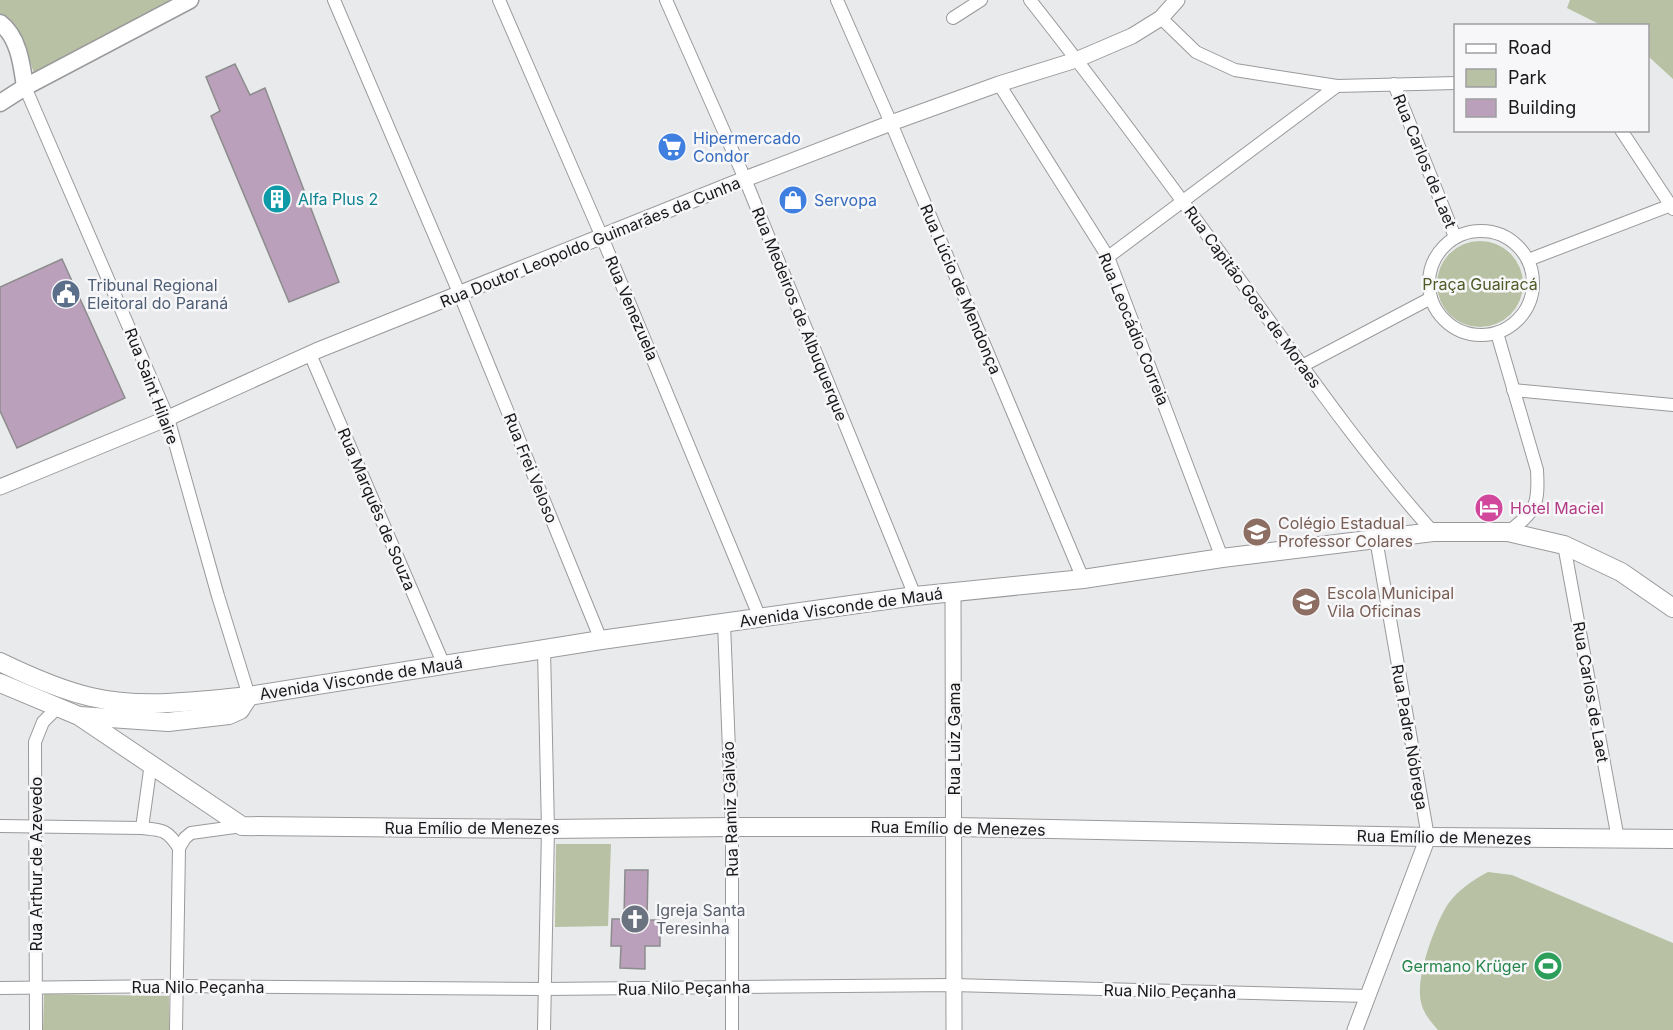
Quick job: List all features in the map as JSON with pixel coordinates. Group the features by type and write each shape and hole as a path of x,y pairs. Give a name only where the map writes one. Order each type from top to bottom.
{"main road":[{"path":"0,103 25,87 190,0"},
{"path":"0,23 13,40 21,62 25,87"},
{"name":"Avenida Visconde de Mauá","path":"0,662 23,673 92,697 139,703 249,696 601,640 915,596 1083,579 1222,558 1433,532 1508,532 1564,545 1621,572 1673,608"},
{"path":"0,654 23,673"},
{"path":"0,683 79,716 242,826"},
{"path":"79,716 168,722 229,715 240,710 249,696"},
{"name":"Rua Emílio de Menezes","path":"242,826 548,829 954,827 1428,837 1673,839"}],"street":[{"name":"Rua Frei Veloso","path":"334,0 460,294 601,640"},
{"name":"Rua Venezuela","path":"499,0 602,237 760,618"},
{"name":"Rua Medeiros de Albuquerque","path":"666,0 745,179 915,596"},
{"name":"Rua Lúcio de Mendonça","path":"837,0 1083,579"},
{"path":"953,18 981,0"},
{"name":"Rua Capitão Goes de Moraes","path":"1030,0 1183,201 1302,366 1407,503 1433,532"},
{"name":"Rua Doutor Leopoldo Guimarães da Cunha","path":"0,487 168,418 310,354 745,179 999,84 1076,60 1132,36 1161,18 1177,0"},
{"path":"1161,18 1196,52 1235,70 1337,86 1454,83"},
{"name":"Rua Leocádio Correia","path":"999,84 1108,257 1222,558"},
{"name":"Rua Carlos de Laet","path":"1394,84 1455,237"},
{"path":"1108,257 1337,86"},
{"name":"Rua Saint Hilaire","path":"25,87 168,418 249,696"},
{"path":"1528,260 1672,207 1622,132"},
{"path":"1471,231 1488,231 1505,236 1519,246 1528,260 1533,277 1532,295 1525,312 1513,325 1497,333 1480,336 1464,333 1449,325 1438,313 1431,298 1429,281 1432,264 1442,249 1455,237 1471,231"},
{"path":"1302,366 1431,298"},
{"path":"1497,333 1537,470 1539,492 1534,508 1526,518 1508,532"},
{"name":"Rua Marquês de Souza","path":"310,354 444,665"},
{"path":"1513,390 1673,405"},
{"name":"Rua Padre Nóbrega","path":"1376,539 1428,837"},
{"name":"Rua Carlos de Laet","path":"1564,545 1618,839"},
{"name":"Rua Luiz Gama","path":"953,593 954,1030"},
{"name":"Rua Ramiz Galvão","path":"723,623 732,827 732,1030"},
{"path":"544,650 548,829 544,1030"},
{"name":"Rua Arthur de Azevedo","path":"36,1030 35,742 43,722 58,707"},
{"path":"142,828 151,763"},
{"path":"0,826 142,828 163,830 171,835 178,848 176,1030"},
{"name":"Rua Emílio de Menezes","path":"178,848 191,833 242,826"},
{"path":"1355,1030 1428,837"},
{"name":"Rua Nilo Peçanha","path":"0,988 175,986 545,989 953,986 1367,996"}],"green space":[{"path":"0,0 179,0 35,76 21,36 0,19"},
{"path":"1570,0 1673,0 1673,79 1649,57 1649,24 1599,24 1567,8"},
{"name":"Praça Guairacá","path":"1480,241 1496,245 1510,254 1519,268 1523,284 1519,300 1510,314 1496,323 1480,327 1464,323 1450,314 1441,300 1437,284 1441,268 1450,254 1464,245"},
{"path":"556,844 611,844 608,926 555,927"},
{"name":"Germano Krüger","path":"1488,872 1512,875 1673,943 1673,1030 1438,1030 1425,1014 1421,1002 1421,979 1427,952 1437,924 1448,904 1466,885"},
{"path":"44,994 169,996 169,1030 43,1030"}],"building":[{"name":"Alfa Plus 2","path":"235,64 250,95 265,88 339,282 289,302 211,116 220,111 206,77"},
{"path":"62,259 125,398 17,448 0,411 0,287"},
{"name":"Igreja Santa Teresinha","path":"625,870 648,870 647,920 660,920 660,946 645,946 645,969 620,968 621,946 611,946 612,919 624,919"}],"place":[{"name":"Hipermercado Condor","path":"672,147"},
{"name":"Alfa Plus 2","path":"277,199"},
{"name":"Servopa","path":"793,200"},
{"name":"Tribunal Regional Eleitoral do Paraná","path":"66,294"},
{"name":"Hotel Maciel","path":"1489,508"},
{"name":"Colégio Estadual Professor Colares","path":"1257,532"},
{"name":"Escola Municipal Vila Oficinas","path":"1306,602"},
{"name":"Igreja Santa Teresinha","path":"635,919"},
{"name":"Germano Krüger","path":"1548,966"}]}
